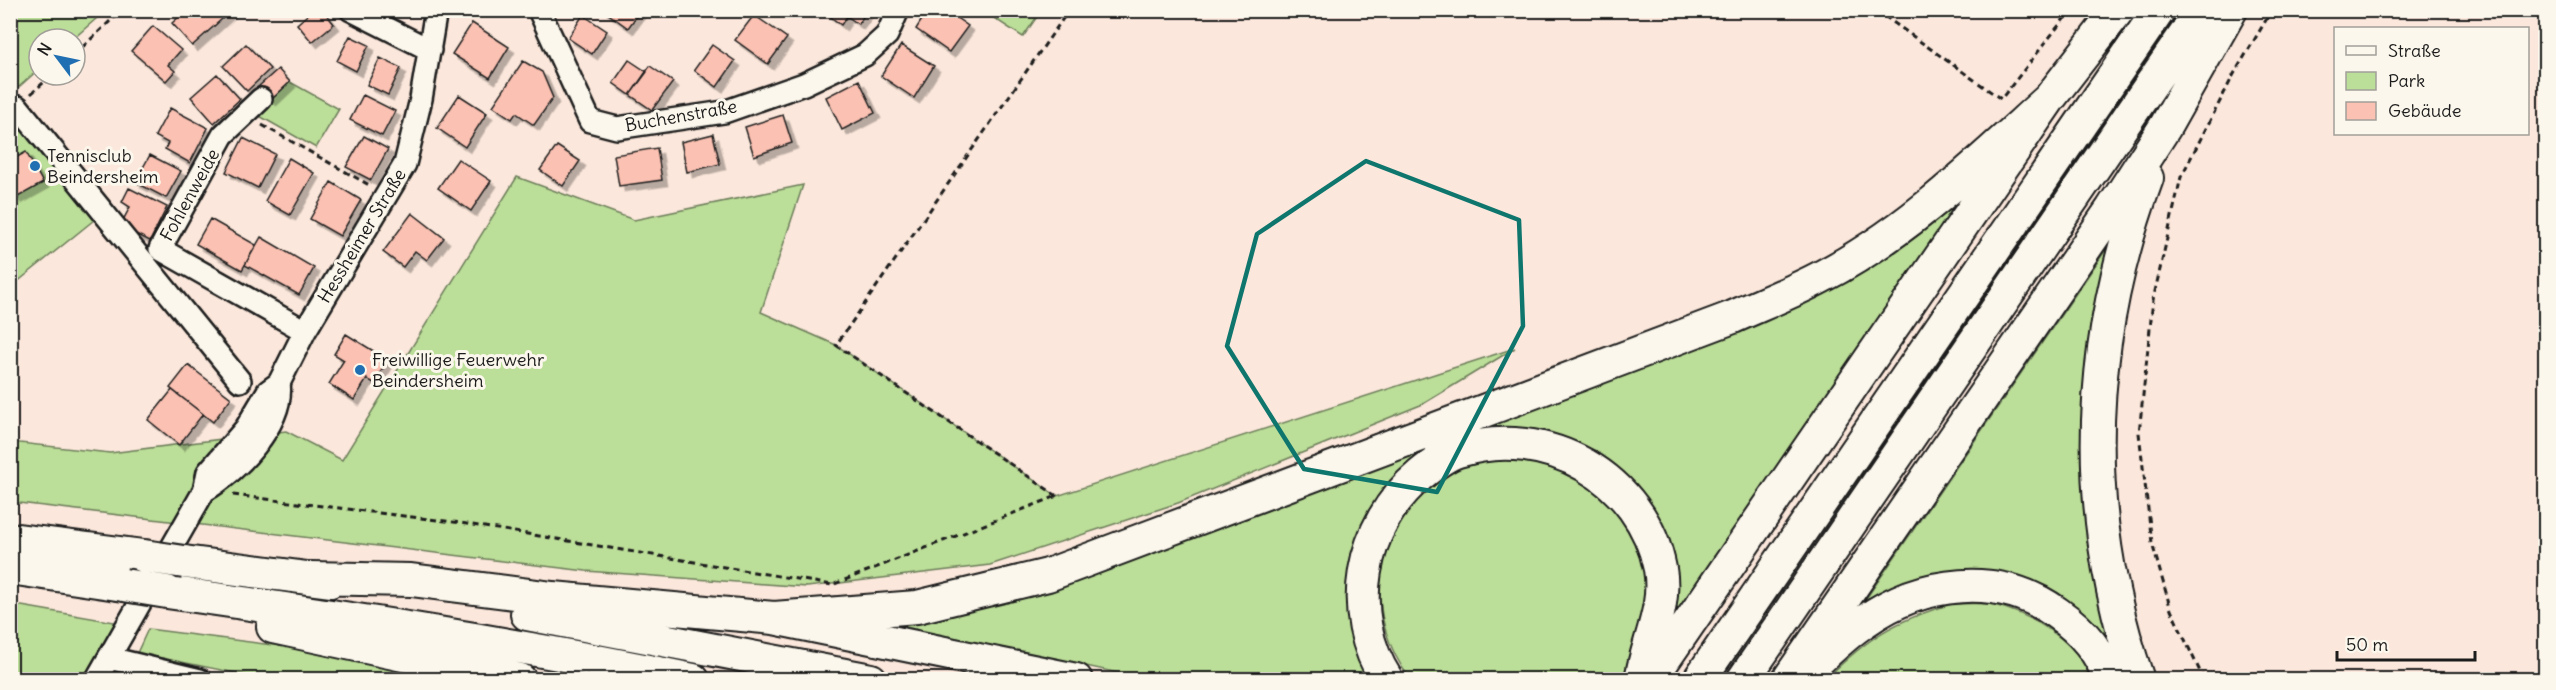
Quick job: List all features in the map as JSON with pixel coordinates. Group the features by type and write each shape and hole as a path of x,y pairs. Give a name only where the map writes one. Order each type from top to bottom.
{"highway":[{"path":"1650,680 2049,99 2118,10"},
{"path":"1699,680 2158,10"},
{"path":"1743,680 2202,10"},
{"path":"1788,680 2112,209 2165,127 2231,10"},
{"path":"774,618 917,607 1048,575 1733,317 1822,277 1871,247 1951,186 2049,99"},
{"path":"2138,680 2123,636 2104,553 2097,469 2100,380 2111,297 2133,215 2165,127"},
{"path":"1387,680 1369,643 1362,615 1361,591 1364,569 1383,521 1411,483 1430,467 1457,451 1505,445 1530,445 1555,450 1581,462 1609,480 1632,505 1650,539 1660,569 1661,606 1641,680"},
{"path":"10,539 310,578 614,629 871,680"},
{"path":"10,568 591,659 693,680"},
{"path":"310,578 411,580 553,598 774,618 1076,680"},
{"path":"1798,680 1864,621 1892,605 1942,587 1971,585 2018,592 2043,603 2083,635 2099,656 2110,680"},
{"path":"207,598 257,624 520,680"}],"street":[{"path":"351,10 430,50"},
{"name":"Hessheimer Straße","path":"96,680 204,491 219,482 261,439 281,395 279,383 305,331 405,164 421,99 436,10"},
{"name":"Buchenstraße","path":"539,10 590,121 618,128 724,112 804,84 865,55 887,35 898,10"},
{"name":"Fohlenweide","path":"261,99 223,135 160,249 305,331"},
{"path":"18,107 240,381"},
{"path":"149,268 173,256"},
{"path":"109,658 200,680"}],"path":[{"path":"87,43 122,10"},
{"path":"204,491 461,523 832,585 1057,496 836,345 1069,10"},
{"path":"1876,10 2001,99 2071,10"},
{"path":"2204,680 2171,610 2152,543 2139,433 2153,300 2181,177 2234,74 2272,10"},
{"path":"18,107 39,87"},
{"path":"245,115 386,194"}],"highlighted area":[{"path":"1366,161 1519,220 1523,326 1437,492 1304,469 1227,346 1257,234"}],"green space":[{"path":"11,10 105,10 87,27 27,27 27,80 11,94"},
{"path":"983,11 1041,11 1023,37"},
{"path":"290,82 339,109 316,148 256,114"},
{"name":"Tennisclub Beindersheim","path":"16,113 99,216 11,287 10,116"},
{"path":"517,177 634,220 803,185 761,312 836,345 1057,496 1515,348 1423,404 1178,503 990,565 807,587 586,571 11,502 11,442 110,453 286,431 342,460"},
{"path":"1963,198 1673,618 1674,573 1658,522 1632,481 1596,451 1566,439 1537,432 1504,431 1371,516 1374,679 1146,679 883,622 1408,450"},
{"path":"2125,222 2094,353 2129,679 2032,585 1852,619"},
{"path":"1506,458 1538,460 1582,479 1617,511 1630,530 1640,552 1646,575 1647,600 1642,629 1626,679 1411,680 1395,655 1385,628 1380,601 1381,575 1388,549 1399,524 1416,502 1457,469 1478,460"},
{"path":"10,604 126,624 96,679 11,679"},
{"path":"1952,604 1994,605 2037,622 2064,641 2084,665 2090,679 1826,679 1855,652 1883,632 1914,617"},
{"path":"148,629 312,650 454,679 266,679 137,653"}],"building":[{"path":"187,10 232,10 192,46 172,23"},
{"path":"313,10 323,10 334,24 312,42 297,24"},
{"path":"603,10 641,10 628,28"},
{"path":"822,10 868,10 858,24 847,16 841,25"},
{"path":"928,10 945,10 968,26 949,52 916,29"},
{"path":"583,15 607,31 592,54 568,38"},
{"path":"754,15 787,38 768,64 735,40"},
{"path":"472,23 509,47 490,78 452,54"},
{"path":"153,26 181,50 168,65 175,71 166,81 131,51"},
{"path":"350,36 369,45 356,71 337,61"},
{"path":"246,44 270,69 247,91 223,66"},
{"path":"712,45 735,61 717,87 694,70"},
{"path":"901,45 934,66 914,98 881,76"},
{"path":"380,58 401,68 388,95 367,85"},
{"path":"629,60 647,72 630,95 613,83"},
{"path":"523,61 542,72 553,98 534,125 516,113 512,119 493,106"},
{"path":"650,66 673,82 652,110 630,95"},
{"path":"278,69 290,82 271,100 258,87"},
{"path":"217,74 240,99 214,123 191,97"},
{"path":"859,80 875,113 842,130 826,97"},
{"path":"363,95 395,111 382,136 350,120"},
{"path":"459,95 487,113 465,147 437,128"},
{"path":"170,108 208,128 190,163 165,149 168,143 155,136"},
{"path":"783,115 792,143 754,156 745,127"},
{"path":"713,134 720,164 687,172 681,142"},
{"path":"364,136 388,149 371,180 346,167"},
{"path":"243,138 275,154 258,188 226,172"},
{"path":"557,146 580,161 563,186 540,170"},
{"path":"657,148 662,180 619,186 614,155"},
{"path":"26,152 43,183 16,198 10,188 10,161"},
{"path":"150,155 181,171 166,198 135,182"},
{"path":"289,158 314,173 290,215 265,201"},
{"path":"458,159 491,181 471,211 438,188"},
{"path":"331,182 361,200 340,236 310,219"},
{"path":"129,188 167,207 150,241 120,226 130,207 122,202"},
{"path":"412,213 444,238 427,260 415,251 403,267 383,252"},
{"path":"210,219 256,245 242,270 196,244"},
{"path":"261,237 314,268 299,295 245,265"},
{"name":"Freiwillige Feuerwehr Beindersheim","path":"346,334 388,360 374,383 367,379 354,400 329,384 344,360 334,354"},
{"path":"188,365 231,398 213,422 170,388"},
{"path":"172,390 203,414 179,445 148,420"}],"place":[{"name":"Tennisclub Beindersheim","path":"35,166"},
{"name":"Freiwillige Feuerwehr Beindersheim","path":"360,370"}]}
